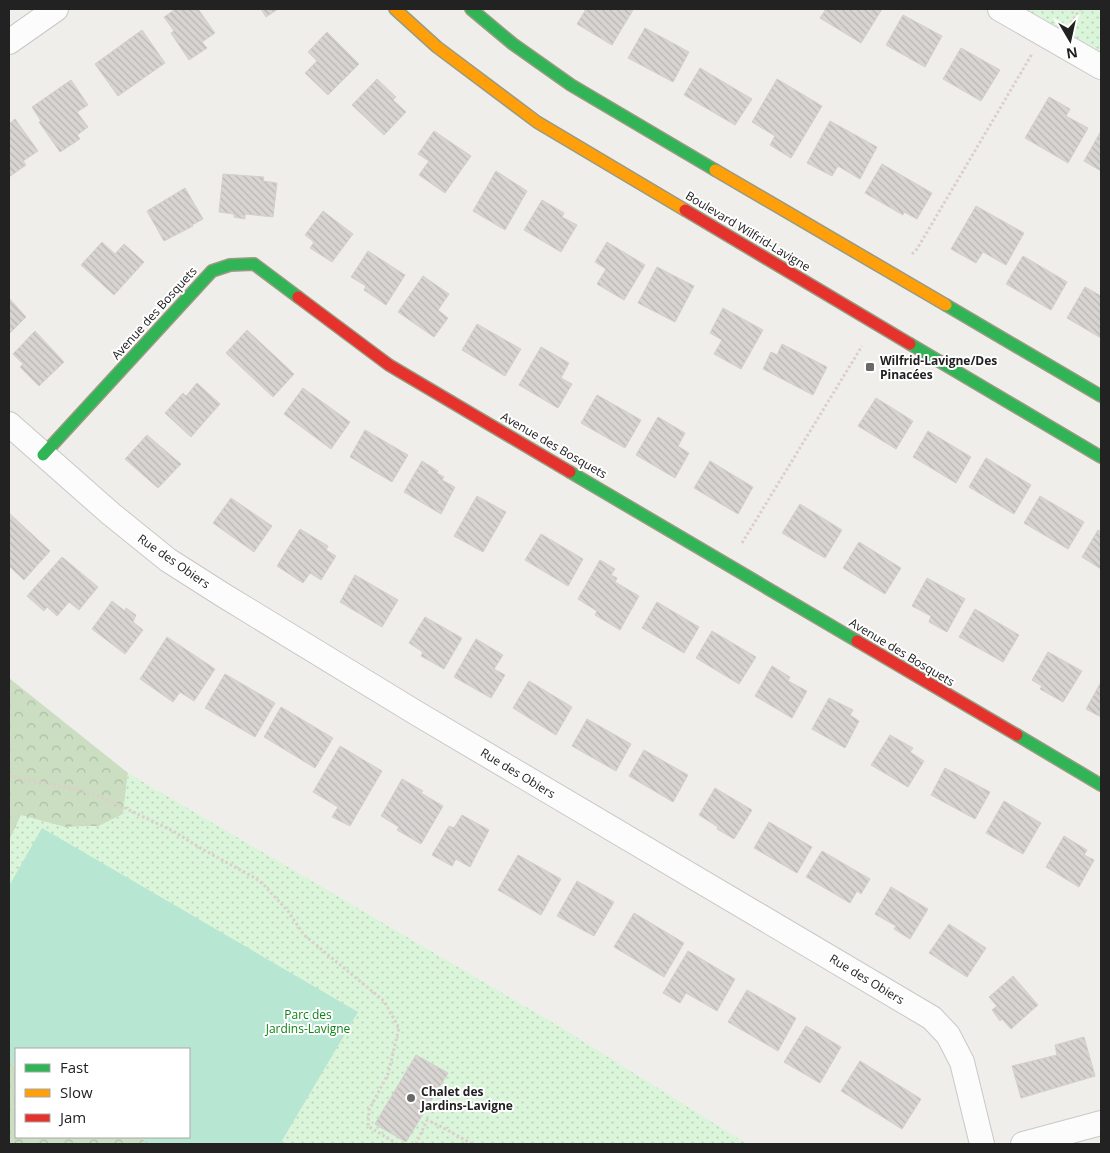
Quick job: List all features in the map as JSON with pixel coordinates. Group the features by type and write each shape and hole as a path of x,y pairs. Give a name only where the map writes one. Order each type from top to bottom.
{"street":[{"name":"Boulevard Wilfrid-Lavigne","path":"395,9 437,47 537,122 1101,457"},
{"path":"471,9 513,44 571,85 1101,396"},
{"path":"1000,9 1101,67"},
{"path":"9,42 44,12"},
{"name":"Avenue des Bosquets","path":"43,455 212,271 230,265 254,264 390,365 1101,785"},
{"name":"Rue des Obiers","path":"9,424 111,514 168,560 418,714 932,1018 948,1035 962,1062 982,1144"},
{"path":"1023,1144 1101,1123"}],"path":[{"path":"912,254 1043,35"},
{"path":"729,564 862,346"},
{"path":"9,776 79,790 104,798 173,831 263,884 288,911 304,936 384,1000 399,1028 388,1074 369,1110 368,1126 397,1144"},
{"path":"416,1144 427,1120 472,1144"}],"green space":[{"path":"1000,9 1101,9 1101,67"},
{"path":"9,678 128,773 123,814 99,826 65,827 21,816 9,841"},
{"name":"Parc des Jardins-Lavigne","path":"128,773 557,1025 747,1144 151,1144 140,1138 190,1138 190,1048 15,1048 15,1065 9,1061 9,841 21,815 65,827 99,826 123,814"},
{"path":"42,828 358,1012 280,1144 151,1144 140,1138 190,1138 190,1048 15,1048 15,1065 9,1061 9,886"},
{"path":"9,1061 15,1065 15,1138 140,1138 151,1144 9,1144"}],"building":[{"path":"176,9 198,9 215,33 202,42 207,48 189,60 171,33 174,31 164,17"},
{"path":"261,9 278,9 266,17"},
{"path":"586,9 633,10 612,45 577,24"},
{"path":"826,9 882,9 861,43 820,18"},
{"path":"903,15 942,36 925,67 886,45"},
{"path":"645,28 689,52 673,82 628,58"},
{"path":"142,30 165,63 118,96 95,64"},
{"path":"327,32 359,64 328,95 305,73 317,61 308,52"},
{"path":"961,48 1000,70 981,101 943,79"},
{"path":"700,68 752,99 735,125 684,95"},
{"path":"377,79 396,97 393,100 406,112 384,135 352,105"},
{"path":"777,79 822,106 791,158 770,145 775,136 752,122"},
{"path":"71,80 88,105 77,112 88,127 77,135 80,139 60,152 39,122 41,121 32,107"},
{"path":"1049,97 1070,109 1066,116 1088,128 1068,163 1025,138"},
{"path":"15,119 38,151 23,161 26,165 9,177 9,124"},
{"path":"830,121 877,147 860,179 838,166 832,176 807,163"},
{"path":"434,131 471,156 445,193 419,175 429,161 418,154"},
{"path":"1101,131 1101,171 1084,161"},
{"path":"882,164 932,193 917,219 904,212 903,215 865,193"},
{"path":"496,171 527,191 505,230 473,211"},
{"path":"223,174 264,177 263,181 277,183 273,217 245,214 245,219 234,217 234,214 219,212"},
{"path":"185,188 203,219 164,241 147,211"},
{"path":"542,200 564,213 562,217 577,225 561,252 524,230"},
{"path":"976,206 1024,233 1006,265 983,252 976,263 951,249"},
{"path":"323,211 353,234 332,262 310,248 314,242 305,235"},
{"path":"102,242 115,254 124,244 144,262 114,295 81,265"},
{"path":"607,242 645,265 624,300 597,284 606,269 595,262"},
{"path":"368,251 405,275 386,305 364,290 366,286 351,277"},
{"path":"1023,256 1067,282 1051,310 1006,284"},
{"path":"657,267 694,286 675,322 638,303"},
{"path":"423,276 449,294 438,310 448,318 434,337 398,312"},
{"path":"1085,287 1101,296 1101,338 1067,318"},
{"path":"9,298 26,317 9,334"},
{"path":"723,308 763,330 741,369 714,354 722,340 710,333"},
{"path":"477,324 521,349 505,376 462,350"},
{"path":"247,330 294,374 273,397 226,353"},
{"path":"35,331 64,362 39,386 20,367 23,364 13,354"},
{"path":"782,344 827,367 813,395 763,369 771,352 777,355"},
{"path":"541,347 569,363 561,378 572,384 558,408 519,385"},
{"path":"197,383 220,404 191,437 165,413 183,393 186,396"},
{"path":"303,388 350,422 331,449 284,414"},
{"path":"597,395 641,420 625,448 581,423"},
{"path":"876,398 913,421 896,449 858,426"},
{"path":"658,417 685,433 678,446 689,453 675,478 636,455"},
{"path":"365,430 408,455 392,482 350,457"},
{"path":"928,431 971,457 956,483 913,457"},
{"path":"147,435 181,464 158,488 125,459"},
{"path":"986,458 1031,485 1014,514 969,487"},
{"path":"422,461 438,471 437,473 444,477 442,480 455,487 441,514 404,492"},
{"path":"710,461 753,487 738,514 694,488"},
{"path":"477,496 506,512 483,552 454,536"},
{"path":"1040,496 1084,522 1068,549 1024,523"},
{"path":"231,498 272,526 254,552 213,523"},
{"path":"800,504 842,530 825,558 782,533"},
{"path":"9,513 50,551 24,580 9,566"},
{"path":"300,529 328,546 326,550 336,556 321,580 310,573 303,583 277,566"},
{"path":"1098,530 1101,532 1101,569 1082,557"},
{"path":"541,534 583,559 568,586 525,560"},
{"path":"859,542 901,568 885,594 843,568"},
{"path":"62,557 98,587 79,610 69,602 57,616 47,607 44,611 27,596"},
{"path":"600,560 615,569 611,575 617,578 615,582 639,596 620,630 595,615 597,611 578,599"},
{"path":"355,575 398,600 382,627 340,602"},
{"path":"927,578 965,599 947,632 929,622 931,616 912,606"},
{"path":"112,601 125,611 126,608 136,615 133,622 143,630 125,654 92,629"},
{"path":"657,602 699,627 684,653 642,628"},
{"path":"975,609 1019,635 1003,662 959,637"},
{"path":"425,617 462,638 444,669 421,656 423,652 409,643"},
{"path":"712,631 756,657 739,684 696,658"},
{"path":"167,637 215,669 194,701 180,692 173,702 140,679"},
{"path":"476,639 503,655 494,669 505,675 491,698 454,677"},
{"path":"1048,652 1082,671 1063,702 1040,689 1042,686 1032,680"},
{"path":"772,666 790,677 788,681 807,691 792,718 755,696"},
{"path":"225,674 275,703 255,737 205,708"},
{"path":"529,681 572,707 556,735 513,708"},
{"path":"1101,682 1101,717 1086,709"},
{"path":"829,698 853,710 850,715 859,721 845,748 812,729"},
{"path":"281,707 333,738 315,768 264,737"},
{"path":"587,719 631,744 616,771 572,746"},
{"path":"890,735 913,748 910,752 924,761 908,787 871,765"},
{"path":"340,746 382,771 350,826 332,817 338,807 313,792"},
{"path":"644,750 688,775 673,802 629,776"},
{"path":"945,768 990,792 975,819 931,795"},
{"path":"402,779 423,791 421,793 443,806 421,844 397,830 399,827 381,816"},
{"path":"715,788 752,810 734,839 699,815"},
{"path":"1004,801 1041,823 1023,854 986,833"},
{"path":"462,815 489,830 470,867 456,859 452,866 432,855 449,826 454,828"},
{"path":"769,822 812,847 797,873 754,848"},
{"path":"1064,836 1087,850 1084,855 1094,860 1079,887 1046,867"},
{"path":"822,851 870,879 861,894 857,891 850,903 806,877"},
{"path":"518,855 561,879 541,915 498,890"},
{"path":"577,881 614,902 594,936 557,916"},
{"path":"891,887 928,909 910,939 894,929 896,926 875,914"},
{"path":"634,913 684,943 664,977 614,947"},
{"path":"949,924 986,948 967,977 929,953"},
{"path":"688,951 735,979 717,1011 686,993 680,1003 663,993"},
{"path":"1013,976 1038,1005 1011,1029 1002,1019 1000,1021 992,1010 997,1006 989,997"},
{"path":"747,990 796,1018 778,1051 728,1022"},
{"path":"806,1026 841,1047 820,1083 784,1062"},
{"path":"1084,1037 1095,1076 1021,1098 1012,1066 1057,1055 1055,1045"},
{"name":"Chalet des Jardins-Lavigne","path":"416,1055 448,1073 406,1142 375,1124"},
{"path":"860,1061 921,1099 902,1129 841,1091"}],"traffic: fast":[{"path":"471,9 513,44 571,85 715,170"},
{"path":"43,455 212,271 230,265 254,264 298,297"},
{"path":"946,305 1101,396"},
{"path":"910,344 1101,457"},
{"path":"570,472 857,641"},
{"path":"1017,735 1101,785"}],"traffic: slow":[{"path":"395,9 437,47 537,122 685,210"},
{"path":"715,170 946,305"}],"traffic: jam":[{"path":"685,210 910,344"},
{"path":"298,297 389,365 570,472"},
{"path":"857,641 1017,735"}],"place":[{"name":"Wilfrid-Lavigne/Des Pinacées","path":"870,367"},
{"name":"Chalet des Jardins-Lavigne","path":"411,1098"}]}
